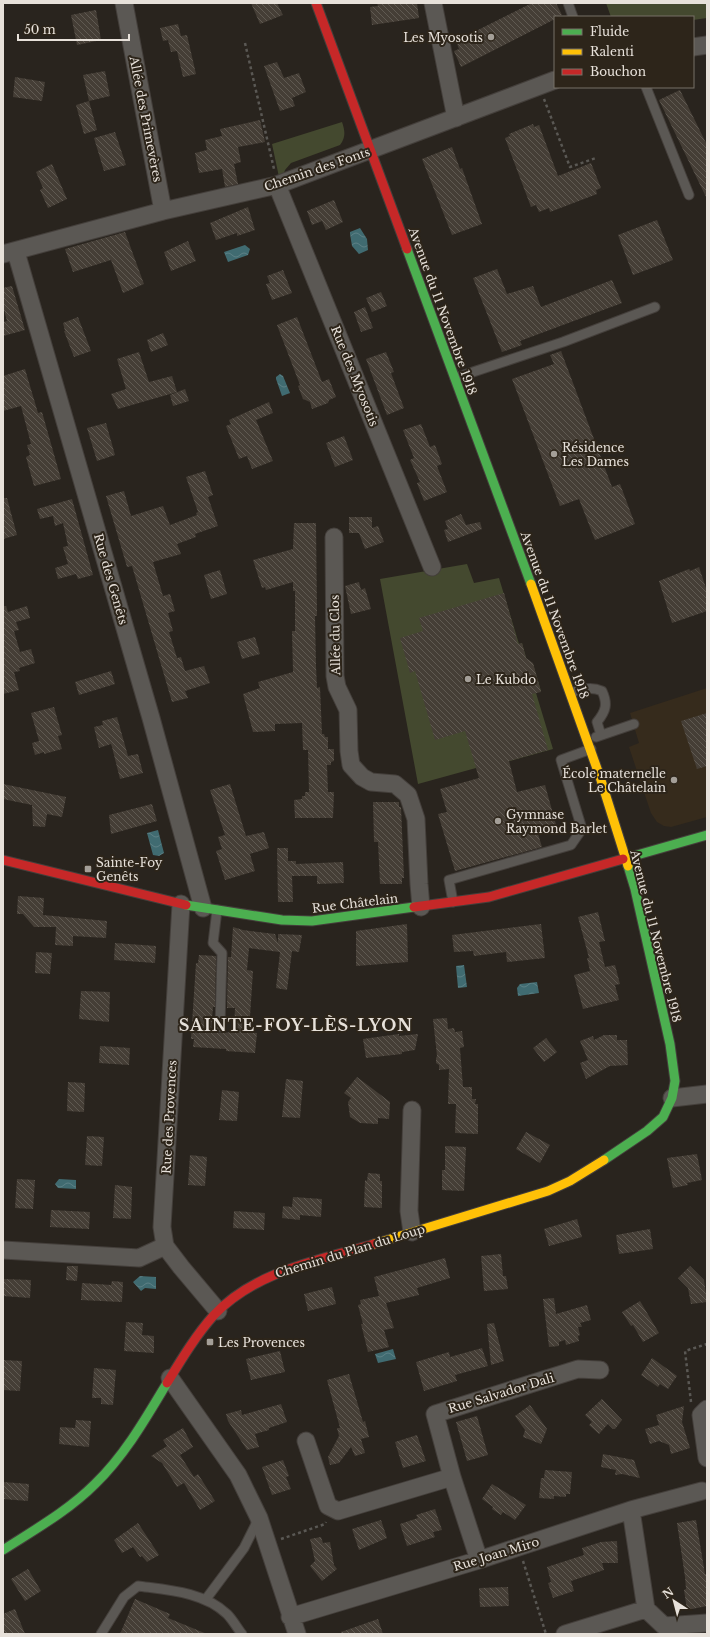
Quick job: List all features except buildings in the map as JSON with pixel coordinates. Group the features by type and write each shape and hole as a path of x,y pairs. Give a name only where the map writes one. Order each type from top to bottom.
{"street":[{"name":"Allée des Primevères","path":"124,3 163,211"},
{"name":"Avenue du 11 Novembre 1918","path":"316,3 588,740 635,889 670,1044 675,1081 672,1098"},
{"path":"433,3 456,118"},
{"path":"694,47 707,45"},
{"name":"Chemin des Fonts","path":"10,253 163,211 277,186 547,83"},
{"name":"Rue des Myosotis","path":"277,186 432,567"},
{"name":"Rue des Genêts","path":"10,253 210,909"},
{"name":"Allée du Clos","path":"334,537 335,676 337,687 348,710 349,751 352,765 362,777 371,782 395,784 408,795 416,819 418,884 421,907"},
{"name":"Rue Châtelain","path":"3,860 181,904 282,920 312,921 489,897 707,835"},
{"name":"Rue des Provences","path":"181,904 162,1227 165,1246 218,1311"},
{"path":"672,1098 707,1094"},
{"name":"Chemin du Plan du Loup","path":"3,1550 61,1512 83,1495 105,1474 125,1449 198,1336 218,1311 236,1296 281,1272 548,1191 570,1181 648,1131 663,1117 672,1098"},
{"path":"412,1110 409,1211 412,1232"},
{"path":"3,1250 139,1258 165,1246"},
{"name":"Rue Salvador Dali","path":"479,1560 452,1478 435,1414 578,1369 600,1370"},
{"path":"170,1378 238,1475 259,1518 290,1617 297,1634"},
{"path":"704,1412 707,1458"},
{"path":"306,1441 328,1506 338,1511 452,1478"},
{"name":"Rue Joan Miro","path":"290,1617 479,1560 631,1510 702,1491"},
{"path":"631,1510 646,1609 664,1626 707,1623"},
{"path":"565,1634 646,1609"}],"lane":[{"path":"568,3 573,16"},
{"path":"646,88 689,195"},
{"path":"455,378 563,342 655,307"},
{"path":"571,693 582,688 594,687 602,691 606,700 605,708 602,716 596,722 601,735"},
{"path":"588,740 634,724"},
{"path":"453,902 449,880 571,845 582,829 561,760 590,749"},
{"path":"210,909 213,943 222,953 220,1028"},
{"path":"206,1599 244,1548 259,1518"},
{"path":"101,1634 124,1596 138,1586 172,1591 206,1599 227,1614 242,1634"}],"path":[{"path":"245,43 277,186"},
{"path":"547,83 570,167 596,158"},
{"path":"704,1412 691,1402 685,1350 707,1344"},
{"path":"267,1544 325,1524 333,1509"},
{"path":"519,1547 546,1634"}],"shaded area":[{"name":"École maternelle Le Châtelain","path":"707,688 707,817 671,827 664,826 657,822 651,813 629,747 639,743 630,713"}],"green space":[{"path":"606,3 707,3 707,18 694,20 694,16 611,16"},
{"path":"342,122 344,134 340,145 291,163 285,170 283,176 279,177 272,144"},
{"name":"Le Kubdo","path":"467,564 474,583 499,578 519,644 522,643 527,661 525,666 533,664 541,691 536,693 553,749 477,770 476,768 418,784 380,579"}],"water":[{"path":"360,228 367,239 368,250 359,254 352,246 350,232"},
{"path":"245,245 250,249 248,255 228,262 224,252"},
{"path":"280,374 283,376 290,393 282,396 276,379 276,377"},
{"path":"158,830 164,853 159,856 153,855 147,833"},
{"path":"464,965 467,987 458,988 456,966"},
{"path":"537,982 539,993 518,996 517,988 520,984"},
{"path":"59,1179 76,1180 76,1189 58,1188 55,1184"},
{"path":"140,1276 156,1277 156,1289 145,1288 141,1291 133,1282"},
{"path":"393,1349 396,1359 378,1363 375,1354"}],"traffic: fast":[{"path":"407,249 531,584"},
{"path":"623,859 707,835"},
{"path":"604,1160 647,1131 663,1117 672,1098 675,1081 670,1044 635,889 628,866"},
{"path":"186,905 282,920 312,921 414,907"},
{"path":"3,1550 74,1503 106,1473 143,1423 167,1383"}],"traffic: slow":[{"path":"531,584 600,777 628,866"},
{"path":"374,1244 548,1191 570,1181 604,1160"}],"traffic: jam":[{"path":"316,3 407,249"},
{"path":"414,907 489,897 623,859"},
{"path":"3,860 186,905"},
{"path":"167,1383 207,1323 230,1300 268,1277 310,1262 374,1244"}],"place":[{"name":"Les Myosotis","path":"491,37"},
{"name":"Résidence Les Dames","path":"554,454"},
{"name":"Le Kubdo","path":"468,679"},
{"name":"École maternelle Le Châtelain","path":"674,780"},
{"name":"Gymnase Raymond Barlet","path":"498,821"},
{"name":"Sainte-Foy Genêts","path":"88,869"},
{"name":"Les Provences","path":"210,1342"}],"district":[{"name":"SAINTE-FOY-LÈS-LYON","path":"296,1025"}]}
